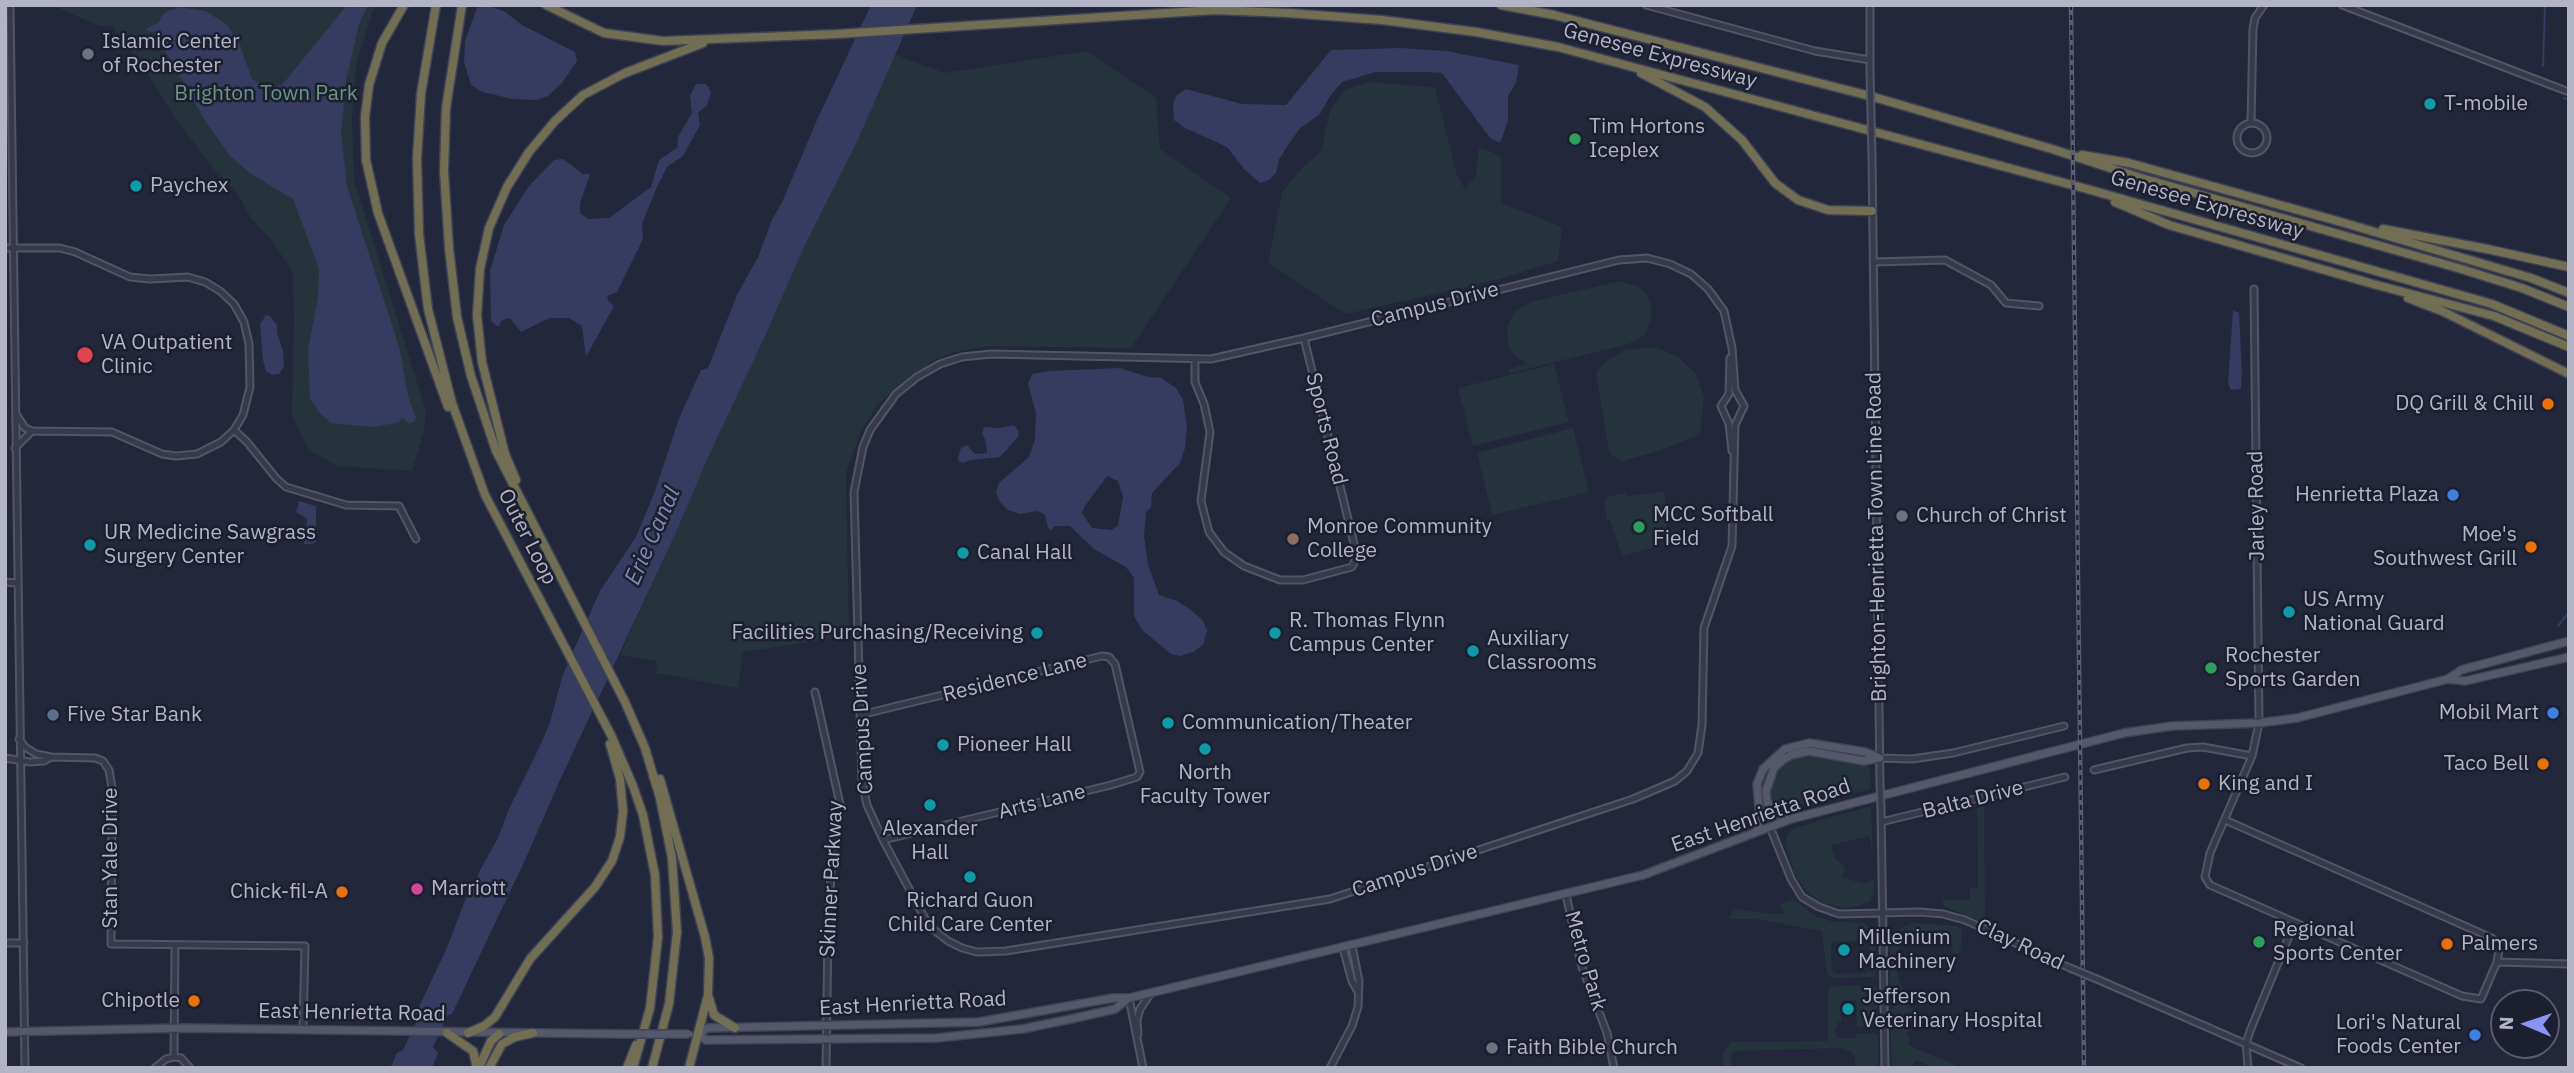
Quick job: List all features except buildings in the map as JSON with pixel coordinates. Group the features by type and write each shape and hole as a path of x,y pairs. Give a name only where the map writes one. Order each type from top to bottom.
{"highway":[{"path":"404,5 382,43 369,85 364,128 367,171 378,213 436,375 485,495"},
{"name":"Outer Loop","path":"436,5 424,72 417,137 416,191 428,309 440,362 485,495 594,702 609,736"},
{"name":"Outer Loop","path":"462,5 446,108 445,144 449,248 457,317 471,376 496,451 625,702 645,748 663,808 672,859 676,943 672,984 652,1068"},
{"name":"Genesee Expressway","path":"546,5 604,33 663,41 836,34 1215,10 1382,20 1476,32 1558,47 2087,189 2479,300 2569,335"},
{"name":"Genesee Expressway","path":"1502,5 1554,15 1870,96 2138,177 2459,268 2522,288 2569,307"},
{"path":"542,544 505,454 482,362 477,315 480,270 489,228 507,187 529,152 555,121 583,95 625,73 712,39"},
{"path":"1616,62 1668,86 1704,107 1742,140 1775,183 1798,200 1828,210 1872,211"},
{"path":"2052,149 2129,163 2341,222 2531,278 2569,293"},
{"path":"2087,189 2169,225 2494,316 2569,347"},
{"path":"2341,222 2569,267"},
{"path":"2373,284 2442,311 2569,374"},
{"path":"625,702 643,737 666,797 705,937 712,1010 718,1018 735,1028"},
{"path":"609,736 640,805 652,855 657,906 656,968 648,1018 633,1068"},
{"path":"468,1033 484,1026 495,1017 536,951 594,887 609,866 619,842 623,811 618,771 609,736"},
{"path":"626,1068 645,1018 656,968"},
{"path":"689,1068 694,1034 709,984"},
{"path":"447,1033 473,1051 478,1068"},
{"path":"489,1068 502,1044 515,1037 533,1033"},
{"path":"478,1068 491,1041 499,1034"}],"main road":[{"name":"East Henrietta Road","path":"5,1032 303,1028 499,1034 694,1034 707,1028 979,1022 1113,998 1129,998 1566,895 1665,867 1791,819 2124,733 2172,726 2259,723 2325,712 2448,679 2461,670 2569,641"},
{"name":"East Henrietta Road","path":"2448,679 2465,681 2569,657"},
{"path":"1756,831 1760,819 1758,784 1763,769 1785,749 1809,743 1866,752 1880,758"},
{"path":"1791,819 1777,814 1767,802 1766,791 1774,768 1783,760 1791,755 1809,751 1864,761 1880,758"},
{"name":"East Henrietta Road","path":"694,1034 706,1040 936,1038 1022,1029 1115,1009 1129,998"}],"street":[{"path":"10,5 9,248 25,1068"},
{"path":"1646,5 1815,51 1870,60"},
{"name":"Brighton-Henrietta Town Line Road","path":"1870,5 1885,1068"},
{"path":"2251,122 2253,29 2255,18 2264,5"},
{"path":"2342,5 2569,92"},
{"path":"2251,122 2261,125 2267,133 2267,144 2255,153 2245,151 2237,140 2239,130 2251,122"},
{"path":"9,248 68,249 125,275 150,279 188,277 205,282 220,291 239,312 249,344 249,397 243,415 234,430 222,442 206,451 176,456 156,452 112,432 32,431 20,422 14,409"},
{"name":"Campus Drive","path":"1739,398 1735,390 1729,330 1724,311 1708,289 1691,274 1670,264 1647,258 1619,260 1211,359 991,354 962,357 917,377 896,394 870,430 860,458 854,492 862,782 867,805 883,840 929,926 948,942 962,948 977,952 1006,951 1331,899 1587,815 1675,781 1686,771 1698,753 1702,725 1704,628 1732,546 1735,425 1740,416"},
{"path":"1873,262 1945,260 1991,285 2006,303 2039,306"},
{"name":"Jarley Road","path":"2254,289 2259,723 2252,756 2207,861 2205,877 2210,885 2294,924"},
{"name":"Campus Drive","path":"1727,397 1730,380 1729,330"},
{"name":"Sports Road","path":"1195,359 1195,382 1210,432 1201,508 1209,532 1218,546 1244,566 1280,580 1303,580 1348,568 1357,560 1304,338"},
{"path":"1727,397 1739,398 1744,406 1740,416 1727,417 1721,406 1727,397"},
{"name":"Campus Drive","path":"1727,417 1733,463"},
{"path":"234,430 286,487 346,505 399,506 415,540"},
{"path":"15,448 32,431"},
{"path":"5,582 17,583"},
{"name":"Residence Lane","path":"860,715 1102,656 1113,659 1127,715"},
{"name":"Skinner Parkway","path":"815,692 840,804 833,848 828,929 826,1068"},
{"name":"Arts Lane","path":"883,840 1137,777 1140,772 1127,715"},
{"path":"1880,758 1912,759 1953,753 2064,726"},
{"name":"Stan Yale Drive","path":"19,739 31,752 51,757 95,758 103,761 111,779 111,944 305,946 303,1028"},
{"path":"2094,770 2187,748 2203,747 2252,756"},
{"name":"Stan Yale Drive","path":"5,758 30,762 44,761 51,757"},
{"name":"Balta Drive","path":"1881,822 2064,777"},
{"path":"2225,820 2492,938 2500,944 2497,962 2481,999 2462,996 2294,924 2250,1031 2246,1044 2248,1068"},
{"name":"Clay Road","path":"1770,827 1791,879 1810,903 1828,912 1920,912 1965,920 2301,1068"},
{"name":"Metro Park","path":"1566,895 1582,967 1607,1034 1614,1068"},
{"path":"5,943 24,943"},
{"path":"174,1056 175,945"},
{"path":"1330,1068 1354,1021 1359,981 1352,946"},
{"path":"1343,948 1357,992"},
{"path":"2497,962 2569,964"},
{"path":"1138,1044 1139,1011 1151,993"},
{"path":"1129,998 1143,1068"},
{"path":"155,1068 174,1056 181,1058 190,1068"}],"green space":[{"name":"Brighton Town Park","path":"52,5 378,5 372,13 356,65 352,118 354,180 426,411 424,432 412,471 337,466 309,450 292,415 293,272 271,240 251,218 235,190 214,169 178,122 111,25 99,26"},
{"path":"1087,51 1156,98 1160,149 1231,198 1131,348 987,346 955,352 936,359 877,405 860,433 846,473 849,636 743,652 738,688 656,673 657,661 620,655 805,245 856,144 894,54 944,73"},
{"path":"1369,82 1435,87 1457,175 1465,189 1476,176 1479,147 1501,156 1501,203 1562,227 1558,261 1500,279 1346,314 1268,263 1282,192 1321,151 1330,112 1344,90"},
{"path":"1620,281 1639,287 1647,295 1651,305 1651,318 1643,336 1634,342 1510,373 1509,369 1528,364 1515,356 1509,347 1507,328 1514,312 1531,302"},
{"path":"1656,347 1678,357 1696,374 1704,398 1700,434 1659,451 1622,461 1609,453 1596,372 1604,363 1625,350"},
{"path":"1554,364 1569,422 1473,446 1458,388"},
{"path":"1573,428 1589,492 1492,515 1477,453"},
{"name":"MCC Softball Field","path":"1664,492 1669,519 1665,533 1652,548 1622,556 1610,520 1607,520 1604,503 1608,497 1626,493 1627,496"},
{"path":"1804,753 1866,764 1870,769 1871,787 1868,790 1786,808 1774,804 1770,795 1775,774 1787,761"},
{"path":"1984,802 1985,917 1980,921 1945,907 1943,900 1970,900 1970,888 1978,888 1977,805"},
{"path":"1871,806 1873,864 1870,836 1831,845 1835,858 1845,868 1842,877 1864,884 1874,880 1874,895 1870,901 1860,906 1844,908 1823,903 1806,891 1794,873 1785,842 1787,835 1795,828"},
{"path":"1793,899 1816,916 1830,921 1863,923 1875,930 1875,955 1869,956 1869,941 1831,942 1831,957 1832,971 1837,974 1868,973 1869,965 1873,964 1877,965 1875,977 1832,978 1827,974 1822,931 1756,919 1729,919 1734,909 1785,913 1779,905"},
{"path":"1912,923 1956,926 1962,929 1961,949 1958,953 1953,953 1952,946 1942,935 1938,937 1931,931 1921,935 1917,931 1897,951 1900,955 1897,962 1898,978 1903,990 1899,995 1890,988 1890,941 1897,930"},
{"path":"1872,985 1877,988 1877,1025 1857,1027 1856,1000 1841,1001 1841,1022 1838,1022 1835,1033 1838,1038 1856,1038 1857,1034 1875,1033 1878,1036 1878,1068 1855,1068 1855,1057 1850,1051 1841,1048 1735,1051 1731,1054 1731,1068 1723,1068 1723,1053 1731,1042 1828,1041 1830,988"},
{"path":"1900,1002 1908,1002 1909,1008 1913,1008 1915,1013 1908,1030 1907,1036 1911,1038 1908,1045 1962,1068 1934,1068 1914,1061 1913,1068 1892,1068 1890,1010"}],"water":[{"path":"347,5 368,5 359,24 346,81 341,133 347,186 400,350 408,396 416,417 415,421 409,424 403,418 397,423 371,427 331,423 319,412 310,398 308,349 318,298 319,269 293,199 251,174 230,156 204,119 155,33 145,30 159,22 164,13 179,7 206,11 227,25 238,41 252,79 269,87 282,85"},
{"path":"486,5 504,11 522,25 575,52 577,61 562,83 548,96 536,100 513,99 482,92 471,85 464,62 465,41 477,8"},
{"name":"Erie Canal","path":"871,5 917,5 856,144 805,245 525,860 452,1014 447,1016 433,1047 438,1053 432,1068 390,1068 397,1053 403,1050 418,1018 416,1013 446,950 466,898 476,884 479,872 498,838 539,748 550,722 563,674 600,591 636,537 655,491 679,418 701,370 708,368 737,295 758,257 772,220"},
{"path":"1401,48 1446,51 1519,65 1516,83 1508,96 1508,121 1500,143 1490,138 1442,73 1375,72 1342,82 1320,114 1299,129 1279,159 1276,173 1269,180 1260,183 1244,169 1227,147 1185,128 1174,120 1173,104 1177,95 1186,89 1242,104 1286,105 1331,50"},
{"path":"696,84 706,84 711,92 707,105 698,113 700,125 683,156 667,167 656,189 642,224 643,239 617,292 607,296 614,306 586,357 582,326 569,318 550,318 521,332 510,318 502,320 498,327 491,321 490,271 504,225 529,186 554,160 563,159 583,174 590,174 580,203 580,213 588,219 609,218 651,187 659,160 677,148 678,137 692,113 690,96"},
{"path":"2233,310 2239,313 2242,373 2241,389 2231,390 2228,383"},
{"path":"266,315 277,325 283,350 284,366 279,374 272,375 266,371 263,360 260,324"},
{"path":"1120,368 1148,377 1161,378 1176,388 1183,400 1187,427 1185,448 1180,463 1152,493 1151,507 1146,512 1144,536 1148,564 1159,595 1177,601 1203,621 1207,631 1203,645 1193,652 1180,656 1171,654 1142,630 1134,616 1134,578 1126,567 1094,549 1070,526 1055,526 1051,530 1045,515 1038,511 1020,514 1008,510 1000,502 996,492 999,483 1029,457 1035,440 1036,413 1028,384 1032,374","holes":["1107,476 1118,481 1123,497 1118,525 1112,530 1092,528 1082,513 1085,506"]},
{"path":"1014,425 1019,432 1018,437 1000,457 959,462 961,448 967,445 975,454 987,453 982,433 984,427"},
{"path":"299,501 316,506 316,542 312,544 304,544 307,522 306,518 296,512"}],"waterway":[{"path":"2543,66 2545,5"},
{"path":"2564,98 2569,100"},
{"path":"2558,626 2569,612"}],"railway":[{"path":"2071,5 2084,1068"}],"place":[{"name":"Islamic Center of Rochester","path":"88,54"},
{"name":"T-mobile","path":"2430,104"},
{"name":"Tim Hortons Iceplex","path":"1575,139"},
{"name":"Paychex","path":"136,186"},
{"name":"VA Outpatient Clinic","path":"85,355"},
{"name":"DQ Grill & Chill","path":"2548,404"},
{"name":"Henrietta Plaza","path":"2453,495"},
{"name":"Church of Christ","path":"1902,516"},
{"name":"MCC Softball Field","path":"1639,527"},
{"name":"Monroe Community College","path":"1293,539"},
{"name":"UR Medicine Sawgrass Surgery Center","path":"90,545"},
{"name":"Moe's Southwest Grill","path":"2531,547"},
{"name":"Canal Hall","path":"963,553"},
{"name":"US Army National Guard","path":"2289,612"},
{"name":"Facilities Purchasing/Receiving","path":"1037,633"},
{"name":"R. Thomas Flynn Campus Center","path":"1275,633"},
{"name":"Auxiliary Classrooms","path":"1473,651"},
{"name":"Rochester Sports Garden","path":"2211,668"},
{"name":"Mobil Mart","path":"2553,713"},
{"name":"Five Star Bank","path":"53,715"},
{"name":"Communication/Theater","path":"1168,723"},
{"name":"Pioneer Hall","path":"943,745"},
{"name":"North Faculty Tower","path":"1205,749"},
{"name":"Taco Bell","path":"2543,764"},
{"name":"King and I","path":"2204,784"},
{"name":"Alexander Hall","path":"930,805"},
{"name":"Richard Guon Child Care Center","path":"970,877"},
{"name":"Marriott","path":"417,889"},
{"name":"Chick-fil-A","path":"342,892"},
{"name":"Regional Sports Center","path":"2259,942"},
{"name":"Palmers","path":"2447,944"},
{"name":"Millenium Machinery","path":"1844,950"},
{"name":"Chipotle","path":"194,1001"},
{"name":"Jefferson Veterinary Hospital","path":"1848,1009"},
{"name":"Lori's Natural Foods Center","path":"2475,1035"},
{"name":"Faith Bible Church","path":"1492,1048"}]}
